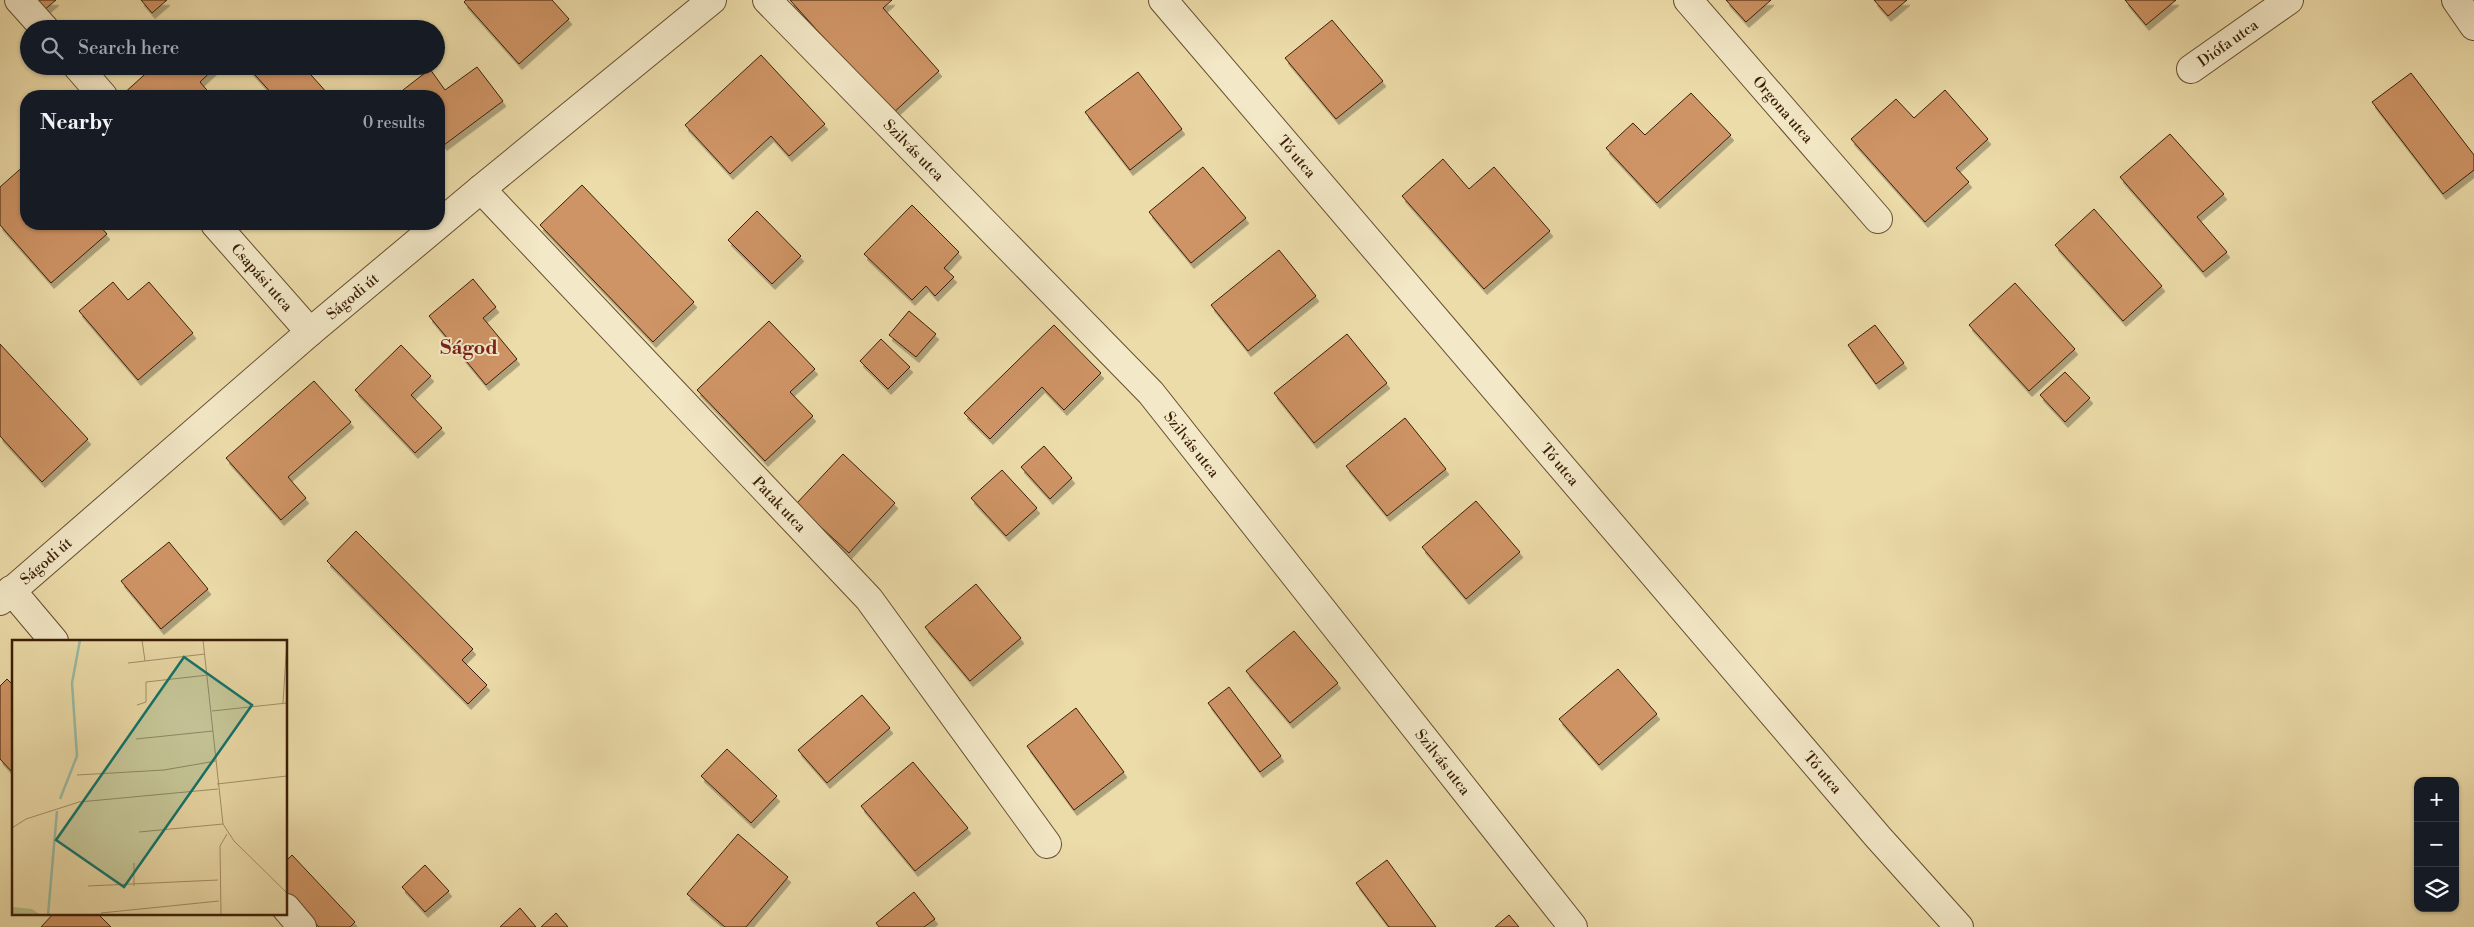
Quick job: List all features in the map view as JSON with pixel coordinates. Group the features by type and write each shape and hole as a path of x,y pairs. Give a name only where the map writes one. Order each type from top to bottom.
{"street":[{"path":"20,0 37,20"},
{"name":"Ságodi út","path":"445,218 712,0"},
{"name":"Szilvás utca","path":"767,0 1151,393 1573,927"},
{"name":"Tó utca","path":"1163,0 1878,837 1959,927"},
{"name":"Orgona utca","path":"1688,0 1878,219"},
{"name":"Diófa utca","path":"2191,69 2289,0"},
{"path":"2456,0 2474,26"},
{"path":"85,75 99,90"},
{"name":"Patak utca","path":"481,188 869,599 1047,844"},
{"name":"Csapási utca","path":"220,230 310,332"},
{"name":"Ságodi út","path":"5,596 310,332 431,230"},
{"path":"5,596 53,640"},
{"path":"288,910 302,927"}],"building":[{"path":"33,0 56,0 43,11"},
{"path":"141,0 167,0 152,13"},
{"path":"466,0 552,0 569,19 519,64 464,2"},
{"path":"790,0 892,0 883,8 939,71 892,114"},
{"path":"1726,0 1771,0 1746,22"},
{"path":"1874,0 1907,0 1888,16"},
{"path":"2125,0 2176,0 2146,25"},
{"path":"1332,20 1383,81 1336,119 1285,58"},
{"path":"761,55 825,124 789,156 771,136 730,174 685,125"},
{"path":"477,67 503,101 445,144 445,90"},
{"path":"1138,72 1182,129 1130,170 1085,112"},
{"path":"2411,73 2474,155 2474,170 2443,194 2372,102"},
{"path":"144,75 207,75 200,82 207,90 128,90"},
{"path":"255,75 311,75 325,90 269,90"},
{"path":"422,75 434,75 445,90 403,90"},
{"path":"1945,90 1988,139 1956,168 1969,182 1925,222 1851,139 1896,99 1914,118"},
{"path":"1691,93 1731,135 1657,203 1606,148 1633,123 1645,135"},
{"path":"2170,134 2224,194 2197,217 2227,252 2203,272 2120,177"},
{"path":"1443,159 1469,189 1494,167 1550,231 1484,289 1402,196"},
{"path":"1203,167 1246,218 1191,263 1149,212"},
{"path":"20,169 20,230 103,230 107,234 51,283 0,225 0,187"},
{"path":"582,185 694,302 653,342 540,225"},
{"path":"912,205 959,252 944,268 954,277 935,296 926,286 912,300 864,254"},
{"path":"2094,209 2162,286 2123,321 2055,245"},
{"path":"757,211 801,256 772,284 728,240"},
{"path":"1279,250 1316,296 1248,351 1211,305"},
{"path":"473,279 496,307 483,318 517,359 486,385 429,316"},
{"path":"113,282 128,300 149,282 193,333 138,380 79,311"},
{"path":"2015,283 2075,349 2029,391 1969,325"},
{"path":"909,311 936,334 916,357 889,335"},
{"path":"769,321 815,369 790,392 813,416 765,461 697,390"},
{"path":"1054,325 1101,373 1064,410 1042,387 990,439 964,413"},
{"path":"1875,325 1904,363 1876,384 1848,345"},
{"path":"1347,334 1387,383 1314,443 1274,393"},
{"path":"881,339 910,367 888,389 860,361"},
{"path":"0,344 88,439 42,482 0,436"},
{"path":"401,345 431,376 411,395 442,428 415,453 355,390"},
{"path":"2065,372 2090,398 2065,422 2040,395"},
{"path":"314,381 351,422 288,477 306,498 281,520 226,458"},
{"path":"1405,418 1446,469 1387,516 1346,466"},
{"path":"1044,446 1072,478 1050,499 1021,467"},
{"path":"843,454 895,503 849,553 796,504"},
{"path":"1002,470 1037,508 1006,536 971,498"},
{"path":"1476,501 1520,552 1466,599 1422,547"},
{"path":"356,531 473,649 462,660 487,685 468,704 327,561"},
{"path":"169,542 208,589 161,629 121,581"},
{"path":"976,584 1021,638 970,681 925,627"},
{"path":"1294,631 1338,683 1290,723 1246,671"},
{"path":"1618,669 1657,714 1599,765 1559,719"},
{"path":"7,679 12,684 12,772 0,759 0,686"},
{"path":"1229,687 1281,756 1260,772 1208,703"},
{"path":"862,695 890,728 827,783 798,750"},
{"path":"1076,708 1124,772 1074,810 1027,746"},
{"path":"727,749 777,796 751,823 701,776"},
{"path":"913,762 968,828 915,871 861,806"},
{"path":"738,834 788,877 746,927 725,927 687,894"},
{"path":"292,855 355,922 350,927 319,927 288,894 288,859"},
{"path":"1387,860 1436,927 1389,927 1356,883"},
{"path":"425,865 449,891 425,912 402,887"},
{"path":"914,892 935,919 924,927 879,927 876,923"},
{"path":"520,908 536,927 500,927"},
{"path":"556,913 568,927 541,927"},
{"path":"53,914 98,914 111,927 41,927"},
{"path":"1509,915 1519,927 1495,927"}],"district":[{"name":"Ságod","path":"469,347"}]}
